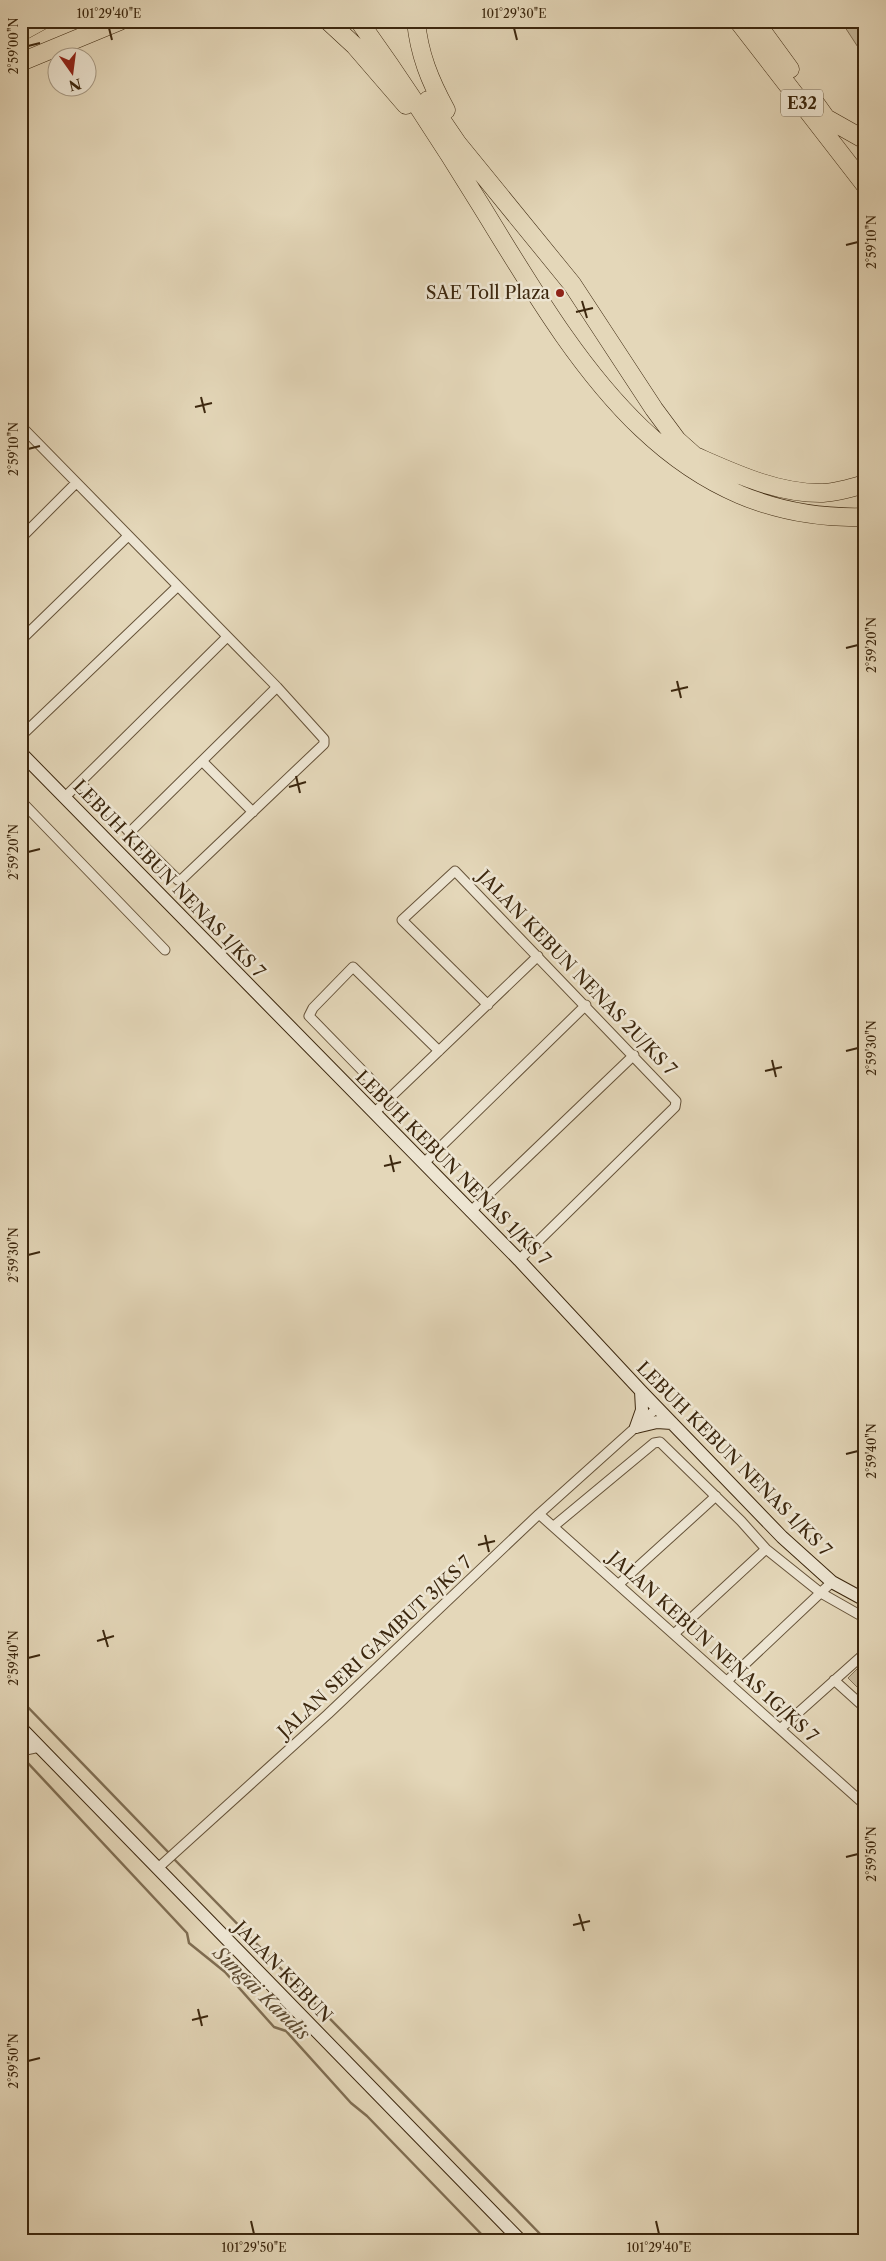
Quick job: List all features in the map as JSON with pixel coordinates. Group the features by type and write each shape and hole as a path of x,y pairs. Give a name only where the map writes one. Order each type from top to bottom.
{"highway":[{"path":"21,32 41,21"},
{"path":"21,62 120,21"},
{"path":"328,21 338,28 365,57 452,159"},
{"path":"416,21 420,52 427,73 485,177"},
{"name":"E32","path":"738,21 865,185"},
{"name":"E32","path":"755,21 826,118 865,140"},
{"path":"368,24 573,350 607,394 648,436 720,485 751,500 810,516 865,517"},
{"path":"368,24 458,144 572,284 654,409 677,440 716,473 765,495 810,505"},
{"path":"694,456 726,470 787,489 819,493 865,484"}],"street":[{"path":"21,426 25,436 76,483 323,735 324,744 182,879 178,880 80,782"},
{"path":"21,538 76,483"},
{"path":"22,638 128,536"},
{"path":"21,736 178,586"},
{"path":"64,798 227,637"},
{"path":"129,832 277,687"},
{"name":"LEBUH KEBUN NENAS 1/KS 7","path":"21,753 519,1260 657,1408 782,1537 832,1582 865,1600"},
{"path":"202,761 253,812"},
{"path":"21,801 165,950"},
{"name":"JALAN KEBUN NENAS 2U/KS 7","path":"488,1005 402,920 450,873 457,872 634,1055 677,1104 519,1260"},
{"path":"374,1113 538,956"},
{"path":"390,1099 310,1018 309,1013 313,1008 353,967 439,1051"},
{"path":"424,1163 586,1005"},
{"path":"470,1212 634,1055"},
{"path":"636,1427 642,1410 641,1391"},
{"name":"JALAN SERI GAMBUT 3/KS 7","path":"158,1868 341,1703 539,1514 657,1408"},
{"path":"636,1427 656,1422 672,1423"},
{"path":"554,1526 654,1442 660,1442 716,1496 766,1549 821,1594 865,1618"},
{"path":"619,1584 716,1496"},
{"name":"JALAN KEBUN NENAS 1G/KS 7","path":"539,1514 865,1805"},
{"path":"674,1634 766,1549"},
{"path":"727,1681 832,1582"},
{"path":"780,1729 865,1653"},
{"path":"834,1680 865,1708"},
{"name":"JALAN KEBUN","path":"21,1728 514,2238"},
{"path":"21,1751 40,1747"}],"shaded area":[{"path":"841,21 865,21 865,58"},
{"path":"865,1661 865,1695 848,1678"}],"waterway":[{"path":"21,1700 170,1854"},
{"name":"Sungai Kandis","path":"21,1763 26,1761 187,1933 189,1943 225,1972 274,2027 286,2031 351,2103 367,2116 487,2240"},
{"path":"173,1858 546,2240"}],"place":[{"name":"SAE Toll Plaza","path":"560,293"}]}
